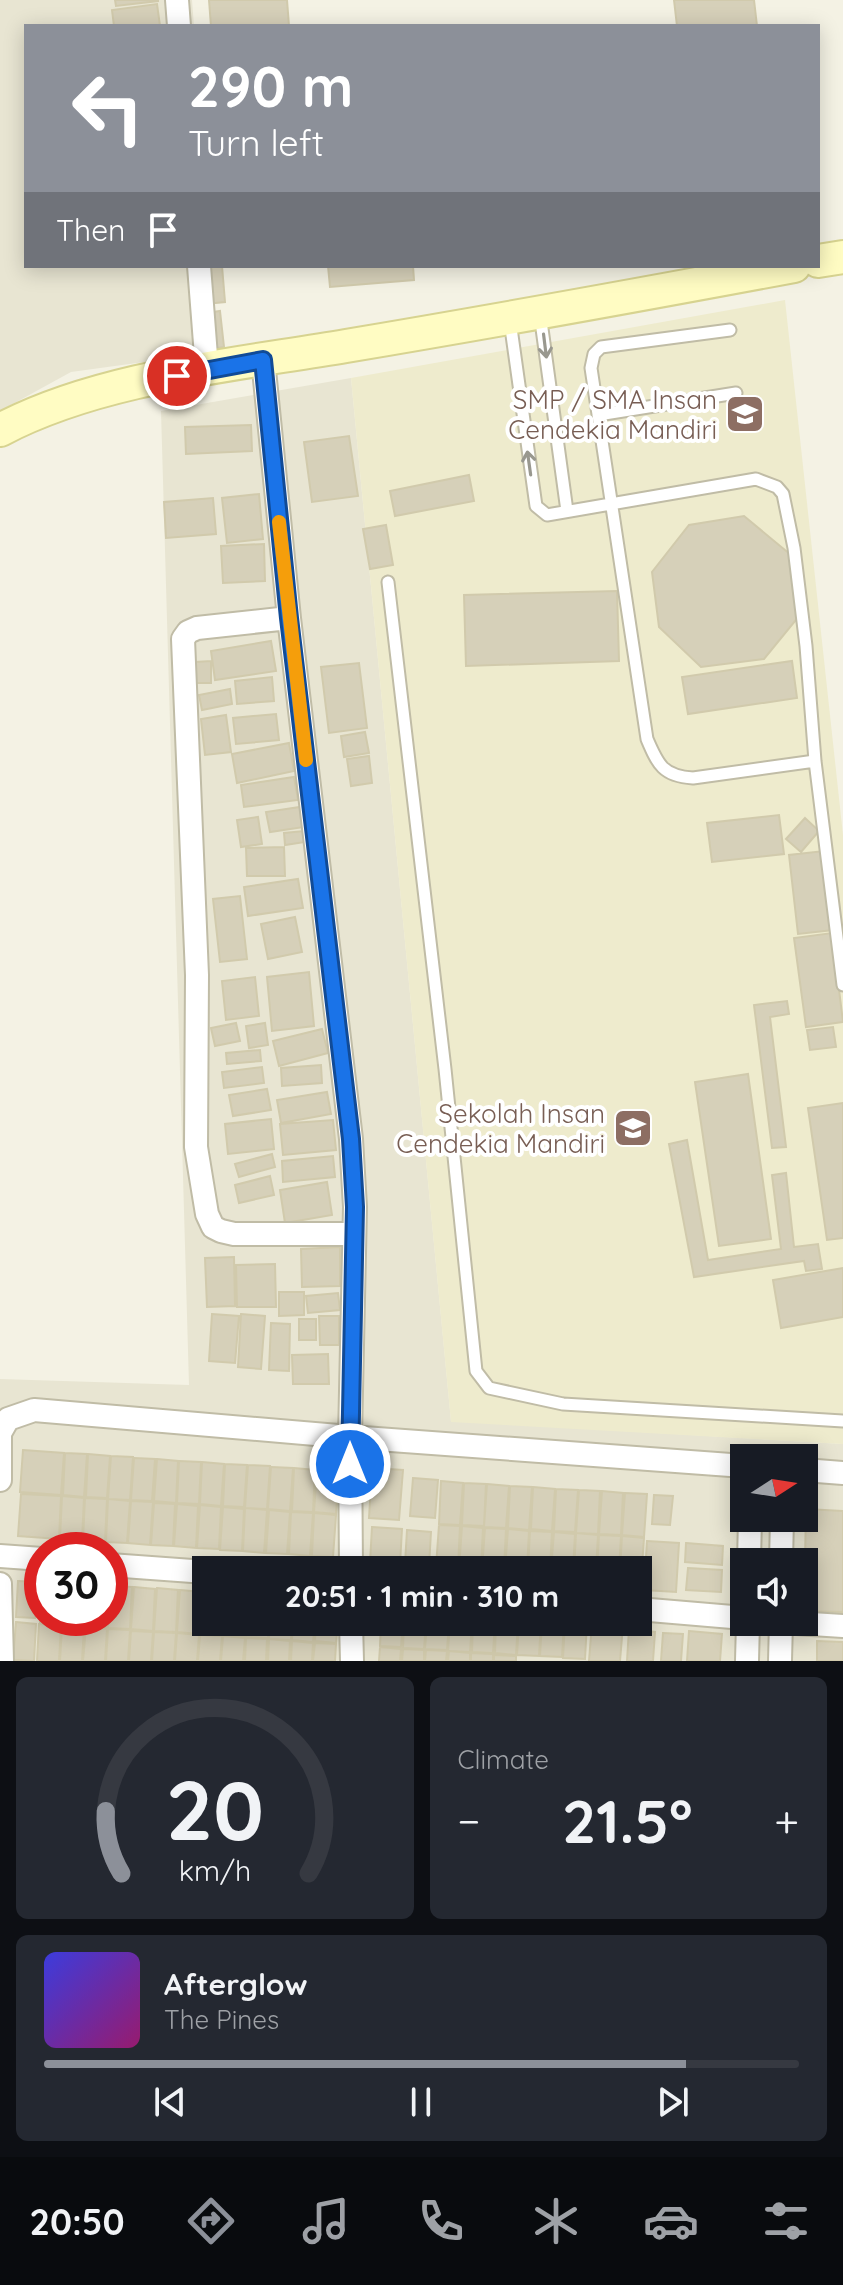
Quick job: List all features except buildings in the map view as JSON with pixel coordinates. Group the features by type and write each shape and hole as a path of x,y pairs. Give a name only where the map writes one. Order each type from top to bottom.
{"main road":[{"path":"820,261 843,257"},
{"path":"0,430 30,414 86,394 207,369 525,316 783,268"}],"street":[{"path":"177,0 179,24"},
{"path":"199,268 207,369"},
{"path":"263,360 289,618 351,1139 354,1234 351,1556"},
{"path":"289,618 197,628 188,632 183,639 197,975 196,1147 207,1214 213,1227 234,1234 354,1234"},
{"path":"0,1480 0,1433 4,1423 34,1410 730,1465"},
{"path":"818,1471 843,1473"},
{"path":"0,1556 24,1558"},
{"path":"128,1566 192,1571"},
{"path":"0,1584 2,1661"},
{"path":"652,1610 730,1618"},
{"path":"818,1624 843,1626"},
{"path":"351,1636 352,1661"},
{"path":"746,1636 747,1661"},
{"path":"780,1636 780,1661"}],"lane":[{"path":"525,316 567,511"},
{"path":"525,316 536,506 547,515 756,479 777,487 783,494 794,548 815,761 843,985"},
{"path":"730,330 601,347 594,354 591,368 647,739 664,770 677,777 693,778 815,761"},
{"path":"598,415 736,393"},
{"path":"388,582 445,1069 476,1371 489,1388 563,1404 843,1421"}],"shaded area":[{"path":"0,0 192,0 194,24 24,24 24,268 211,268 217,352 71,372 0,411"},
{"name":"Sekolah Insan Cendekia Mandiri","path":"785,300 843,835 843,1444 451,1422 351,378"},
{"path":"351,378 451,1421 843,1444 843,1661 0,1661 0,1379 189,1385 161,411"}],"slow traffic":[{"path":"279,522 306,760"}],"place":[{"name":"SMP / SMA Insan Cendekia Mandiri","path":"745,414"},
{"name":"Sekolah Insan Cendekia Mandiri","path":"633,1128"}],"route":[{"path":"177,376 263,360 289,618 351,1139 355,1207 350,1464"}]}
